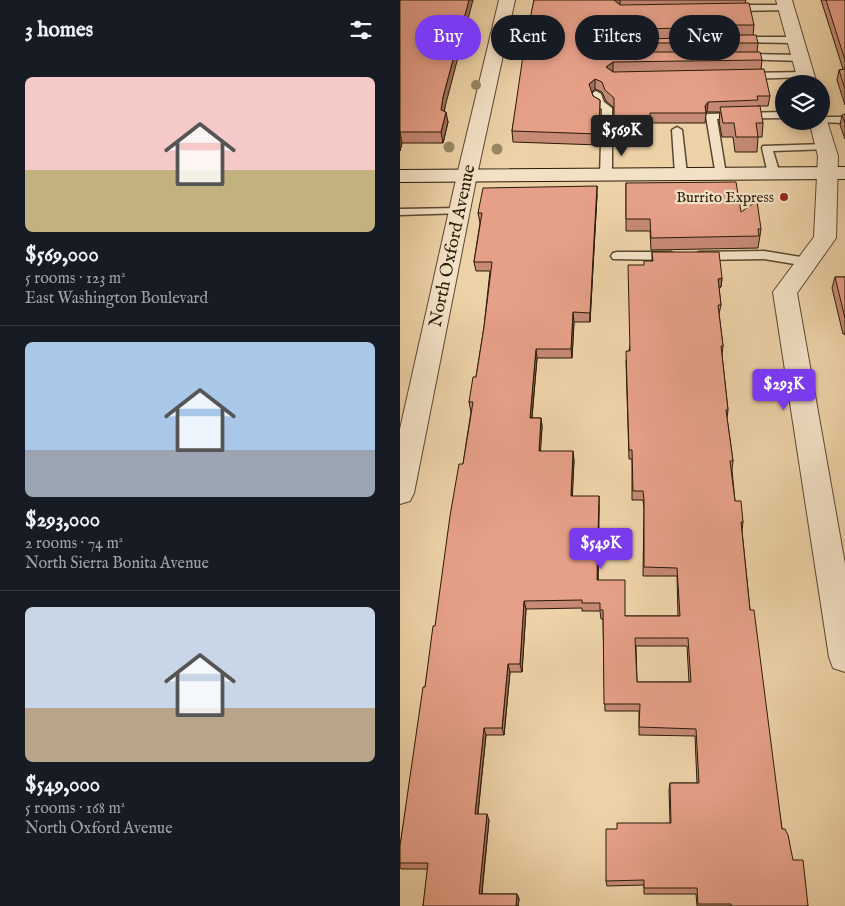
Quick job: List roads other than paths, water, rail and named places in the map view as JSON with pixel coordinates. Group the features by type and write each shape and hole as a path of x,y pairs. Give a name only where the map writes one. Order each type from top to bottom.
{"street":[{"name":"North Oxford Avenue","path":"400,493 506,0"},
{"path":"786,4 806,75"},
{"path":"822,130 826,147 836,173 825,238 785,292 845,657"},
{"path":"400,176 836,173"}],"lane":[{"path":"719,8 786,4"},
{"path":"740,40 796,40"},
{"path":"740,57 801,58"},
{"path":"733,76 775,78"},
{"path":"596,94 599,104 607,108 606,175"},
{"path":"720,174 711,116 775,115"},
{"path":"830,121 845,120"},
{"path":"677,130 681,174"},
{"path":"774,174 767,148 826,147"},
{"path":"400,212 460,211"},
{"path":"617,256 764,255 807,262"}],"place":[{"name":"Burrito Express","path":"784,197"}]}
